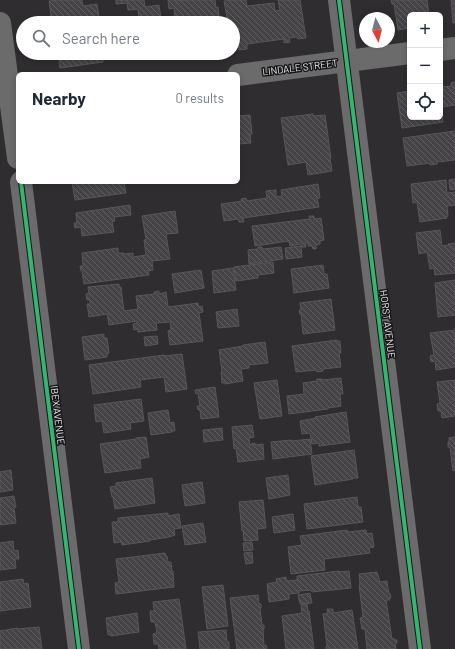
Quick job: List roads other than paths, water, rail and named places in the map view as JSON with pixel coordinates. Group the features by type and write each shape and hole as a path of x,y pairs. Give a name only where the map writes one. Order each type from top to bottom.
{"street":[{"name":"HORST AVENUE","path":"340,0 420,649"},
{"path":"0,23 16,145"},
{"path":"443,50 455,48"},
{"name":"LINDALE STREET","path":"240,75 407,53"},
{"name":"IBEX AVENUE","path":"21,184 79,649"}]}
